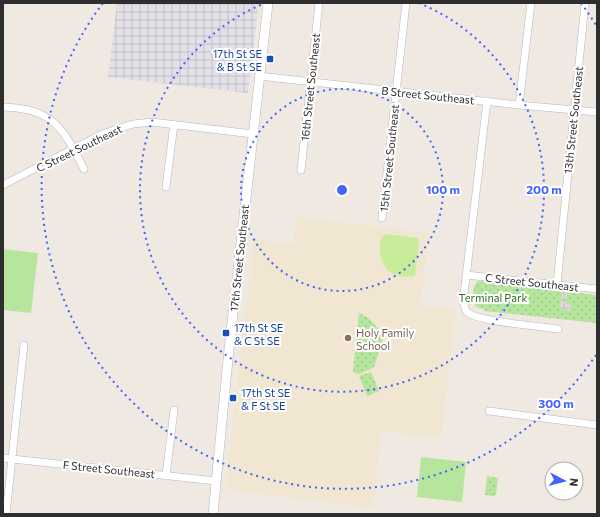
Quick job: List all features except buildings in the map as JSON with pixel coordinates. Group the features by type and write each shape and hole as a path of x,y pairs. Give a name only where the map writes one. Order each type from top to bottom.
{"street":[{"name":"17th Street Southeast","path":"213,514 229,349 268,3"},
{"name":"16th Street Southeast","path":"301,170 319,3"},
{"name":"15th Street Southeast","path":"382,218 406,3"},
{"path":"519,105 531,3"},
{"name":"13th Street Southeast","path":"557,284 585,3"},
{"name":"B Street Southeast","path":"259,76 519,105 597,112"},
{"path":"488,101 466,275 464,294 465,309 474,316 494,321 558,329"},
{"path":"3,107 24,108 43,114 49,118 62,130 84,169"},
{"name":"C Street Southeast","path":"3,185 113,130 133,124 152,122 253,134"},
{"path":"166,187 174,124"},
{"name":"C Street Southeast","path":"466,275 597,289"},
{"path":"6,514 24,345"},
{"path":"166,476 174,410"},
{"path":"489,411 597,425"},
{"name":"F Street Southeast","path":"3,458 216,481"}],"shaded area":[{"path":"117,3 259,3 248,93 108,77"},
{"name":"Holy Family School","path":"296,217 429,233 420,306 456,310 441,439 381,431 372,508 225,489 254,239 293,244"},
{"path":"562,292 567,292 566,304 571,305 570,311 560,309"}],"green space":[{"path":"384,234 418,238 419,242 415,276 399,276 393,274 384,264 380,254 380,243"},
{"path":"3,249 38,253 31,313 3,310"},
{"name":"Terminal Park","path":"478,281 597,295 597,323 484,311 484,309 476,307 474,301 473,293"},
{"path":"359,313 374,323 383,339 374,367 360,374 353,372"},
{"path":"371,372 379,391 367,396 359,376"},
{"path":"421,457 466,462 462,502 417,497"},
{"path":"487,476 498,478 496,494 494,496 485,495"}],"place":[{"name":"17th St SE & B St SE","path":"270,59"},
{"name":"17th St SE & C St SE","path":"226,333"},
{"name":"Holy Family School","path":"348,338"},
{"name":"17th St SE & F St SE","path":"233,398"}]}
